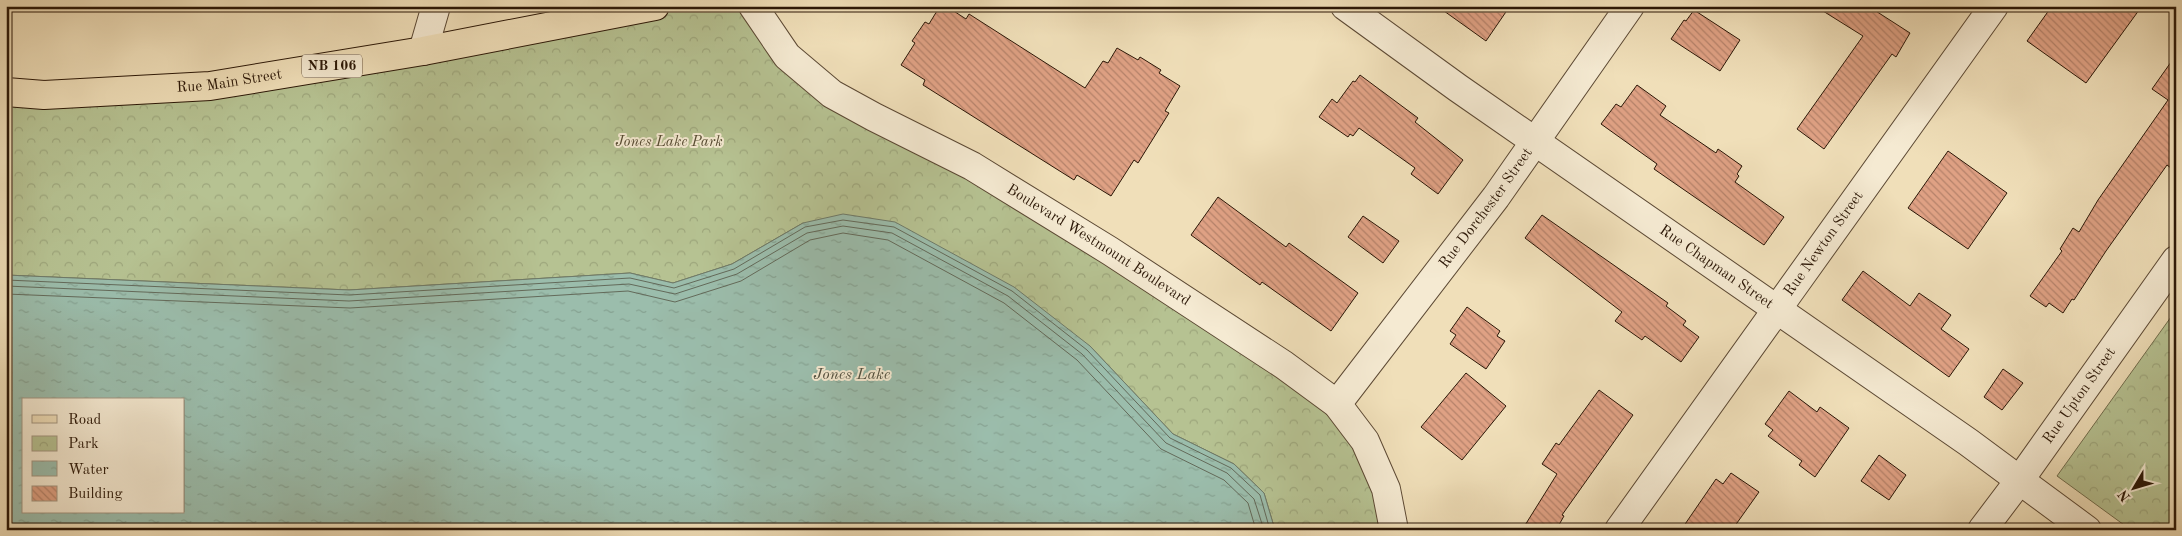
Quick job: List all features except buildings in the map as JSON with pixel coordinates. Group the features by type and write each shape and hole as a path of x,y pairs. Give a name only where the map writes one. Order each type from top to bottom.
{"main road":[{"name":"Rue Main Street","path":"6,92 44,94 210,86 423,51 655,6"}],"street":[{"path":"423,51 436,6"},
{"name":"Boulevard Westmount Boulevard","path":"753,6 787,56 832,94 972,166 1135,267 1284,365 1337,404 1364,441 1386,489 1394,530"},
{"name":"Rue Chapman Street","path":"1345,6 1458,88 1968,442 2087,530"},
{"name":"Rue Dorchester Street","path":"1337,404 1496,197 1630,6"},
{"name":"Rue Newton Street","path":"1619,530 1994,6"},
{"name":"Rue Upton Street","path":"1982,530 2176,260"}],"green space":[{"name":"Jones Lake Park","path":"655,6 753,6 787,56 1337,404 1394,530 1275,530 1264,493 1234,464 1173,434 1090,346 803,223 732,264 673,283 630,273 349,290 6,275 6,92 210,86"},
{"path":"2176,310 2176,530 2131,530 2057,476"}],"water":[{"name":"Jones Lake","path":"843,214 895,222 1014,287 1090,346 1173,434 1234,464 1264,493 1275,530 6,530 6,275 349,290 630,273 673,283 732,264 803,223"}]}
